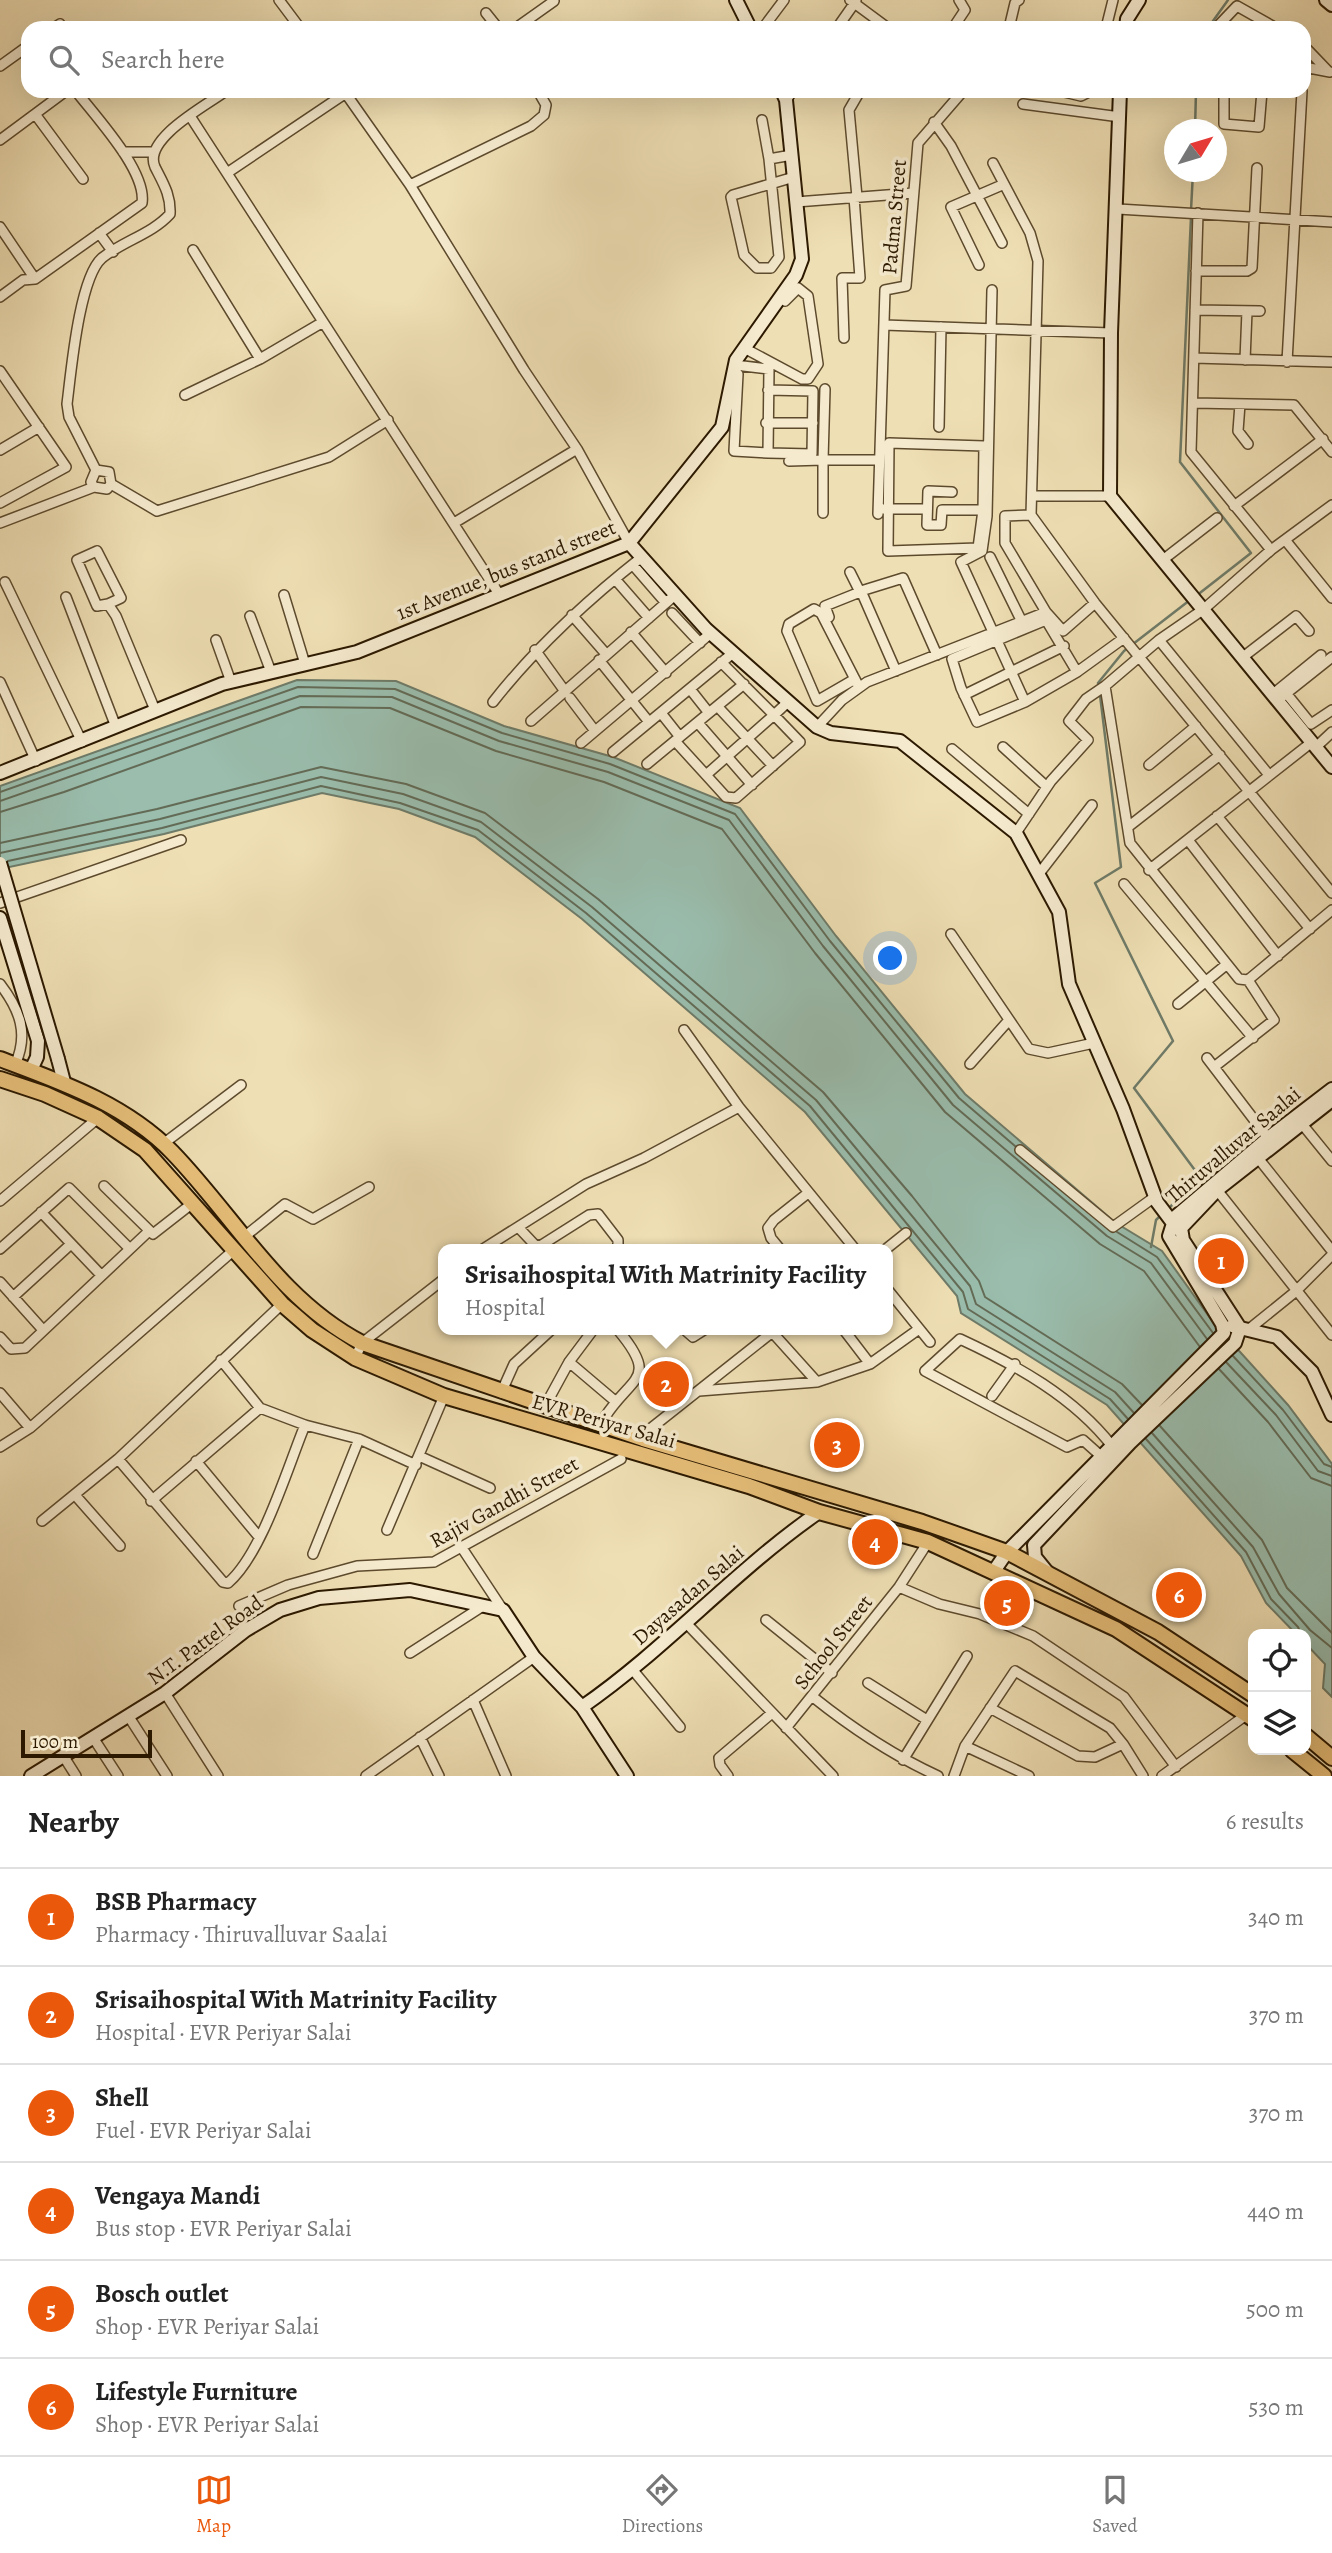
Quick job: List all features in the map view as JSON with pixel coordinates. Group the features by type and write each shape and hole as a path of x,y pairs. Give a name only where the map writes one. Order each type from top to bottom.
{"main road":[{"name":"EVR Periyar Salai","path":"0,1059 15,1065 34,1064 64,1083 111,1105 163,1144 290,1293 324,1320 362,1343 501,1393 656,1443 922,1522 1007,1552 1158,1632 1248,1692"},
{"name":"EVR Periyar Salai","path":"0,1079 45,1094 98,1118 145,1150 282,1304 312,1330 355,1358 444,1396 749,1486 819,1512 928,1542 1116,1629 1248,1712"},
{"path":"1016,1583 1026,1563"},
{"path":"1311,1741 1332,1758"},
{"path":"1298,1755 1324,1776"}],"street":[{"path":"279,0 295,21"},
{"path":"736,0 746,21"},
{"path":"768,21 784,0"},
{"path":"958,21 965,10 959,0"},
{"path":"1011,21 1015,3 1019,0"},
{"path":"1108,21 1113,0"},
{"path":"1127,21 1137,0"},
{"path":"1326,0 1332,5"},
{"path":"526,21 554,1"},
{"path":"841,21 854,1 879,21"},
{"path":"1223,21 1237,6 1264,21"},
{"path":"486,13 492,21"},
{"path":"0,66 21,51"},
{"path":"1311,53 1331,72"},
{"path":"1311,68 1331,72"},
{"path":"0,140 57,98"},
{"path":"0,298 23,280 35,279 142,202 144,191 123,152 81,98"},
{"path":"111,484 100,490 91,482 96,470 69,416 67,404 77,330 91,276 102,258 162,223 170,214 167,191 154,164 153,152 166,133 216,98"},
{"path":"227,173 336,98"},
{"path":"349,98 410,185 523,370 577,449 637,561 671,599 817,727 831,733 901,741 1016,833 1059,912 1069,984 1156,1199 1244,1329"},
{"path":"410,185 531,125 544,115 546,105 542,98"},
{"name":"1st Avenue, bus stand street","path":"0,774 155,710 231,682 357,652 629,543 722,427 737,365 782,299 802,259 787,98"},
{"path":"844,338 842,278 860,278 849,110 856,98"},
{"name":"Padma Street","path":"881,511 879,460 885,290 906,286 918,143 956,98"},
{"path":"1120,98 1118,209 1111,333 1110,496 1243,657 1279,696 1332,766"},
{"path":"1224,98 1224,124 1259,127 1261,98"},
{"path":"1287,362 1303,98"},
{"path":"1024,104 1119,117"},
{"path":"35,114 82,179"},
{"path":"190,116 499,594"},
{"path":"762,120 772,183 779,257 775,266 765,269 751,264 744,255 731,197 772,183 794,177"},
{"path":"934,122 951,146 1002,243"},
{"path":"123,152 153,152"},
{"path":"769,159 792,155"},
{"path":"993,163 1037,249 1031,515 1095,603 1332,892"},
{"path":"1196,271 1247,271 1252,268 1257,168"},
{"path":"979,265 951,207 1002,185"},
{"path":"796,202 913,193"},
{"path":"1118,209 1332,222"},
{"path":"1198,213 1191,452 1271,550"},
{"path":"0,227 35,279"},
{"path":"99,233 113,252"},
{"path":"193,250 260,359"},
{"path":"748,350 802,379 808,379 816,370 818,364 808,296 798,288 782,299"},
{"path":"992,290 982,551 961,562 1024,702"},
{"path":"1195,310 1260,311"},
{"path":"1245,360 1247,311"},
{"path":"185,395 260,359 323,323"},
{"path":"884,325 1111,333"},
{"path":"939,427 941,327"},
{"path":"1194,358 1332,362"},
{"path":"768,390 813,391 812,454 768,453 734,451 737,365 769,369 766,423 768,453"},
{"path":"0,371 66,467 0,505 4,522 94,487"},
{"path":"822,513 825,389"},
{"path":"1194,403 1294,405 1332,452"},
{"path":"1240,404 1238,431 1248,444"},
{"path":"96,470 109,472 111,484 157,512 329,457 388,420"},
{"path":"766,423 813,423"},
{"path":"0,450 39,427"},
{"path":"1234,506 1323,439"},
{"path":"889,443 984,446 985,513 978,548 888,551 881,511 889,443"},
{"path":"454,523 577,449"},
{"path":"789,461 879,460"},
{"path":"952,492 928,491 927,525 941,525 942,510 1005,516 1031,515"},
{"path":"1033,496 1110,496"},
{"path":"881,511 927,509"},
{"path":"1046,612 952,659 974,720 980,723 1077,672 1131,647 1159,639 1203,608 1271,550 1330,511"},
{"path":"1005,516 1005,543 1046,612 1063,631 1095,603"},
{"path":"1164,559 1217,518"},
{"path":"1286,541 1332,598"},
{"path":"97,551 121,598 108,604 97,606 77,560 97,551"},
{"path":"990,557 1022,622"},
{"path":"493,702 535,650 637,561"},
{"path":"850,572 896,671"},
{"path":"859,683 825,606 860,592 904,578 937,655"},
{"path":"615,579 649,618"},
{"path":"5,582 82,742"},
{"path":"284,595 305,664"},
{"path":"66,597 117,727"},
{"path":"531,721 567,694 602,657 671,599"},
{"path":"108,604 116,616 155,710"},
{"path":"859,683 818,610 814,609 789,624 787,631 817,701 937,655 1046,620 1064,646 1077,672"},
{"path":"672,613 700,643"},
{"path":"572,615 649,722"},
{"path":"250,616 271,672"},
{"path":"1243,657 1296,616 1309,631"},
{"path":"631,632 666,673"},
{"path":"581,743 711,633"},
{"path":"1159,639 1269,775"},
{"path":"216,640 231,682"},
{"path":"964,695 1064,646"},
{"path":"1016,833 1047,787 1088,740 1069,721 1086,699 1101,689 1131,647"},
{"path":"535,650 595,731"},
{"path":"613,752 733,653"},
{"path":"1279,696 1321,655"},
{"path":"1279,696 1332,657"},
{"path":"660,713 706,775 731,800 752,785 800,742 721,663"},
{"path":"0,682 36,761"},
{"path":"817,727 859,683"},
{"path":"647,764 744,684"},
{"path":"690,689 747,739 772,766"},
{"path":"1101,689 1130,843 1239,979 1248,980 1332,910"},
{"path":"1279,696 1311,723 1332,710"},
{"path":"706,775 788,702"},
{"path":"698,723 752,785"},
{"path":"1149,765 1196,726"},
{"path":"1149,870 1249,790 1332,732"},
{"path":"1003,747 1047,787"},
{"path":"951,748 1029,814"},
{"path":"1128,827 1220,755"},
{"path":"1038,875 1092,805"},
{"path":"1217,816 1310,929"},
{"path":"1188,839 1278,956"},
{"path":"0,903 181,840"},
{"path":"0,863 64,1083"},
{"path":"1124,884 1253,1038"},
{"path":"0,918 38,1041 34,1064"},
{"path":"951,934 1029,1049 1048,1052 1094,1042"},
{"path":"1178,1004 1226,965"},
{"path":"1214,1068 1274,1018 1248,980"},
{"path":"0,984 15,1004 22,1025 23,1048 15,1065"},
{"path":"970,1064 1009,1020"},
{"path":"684,1030 739,1107 851,1244"},
{"path":"1207,1058 1268,1138"},
{"path":"163,1144 241,1086"},
{"name":"Thiruvalluvar Saalai","path":"1223,1328 1169,1236 1173,1222 1183,1208 1332,1089"},
{"name":"Thiruvalluvar Saalai","path":"1173,1222 1332,1100"},
{"path":"492,1244 586,1184 631,1165 739,1107"},
{"path":"0,1201 98,1118"},
{"path":"1302,1124 1332,1161"},
{"path":"1020,1150 1113,1227 1156,1199"},
{"path":"994,1571 1007,1552 1112,1446 1127,1437 1235,1343 1244,1329 1296,1292 1332,1253 1258,1158"},
{"path":"104,1186 148,1232 157,1234 194,1202"},
{"path":"244,1237 285,1204 313,1219 369,1187"},
{"path":"0,1249 66,1189 73,1189 129,1248"},
{"path":"1217,1190 1332,1335"},
{"path":"776,1244 768,1228 808,1193"},
{"path":"41,1212 101,1275"},
{"path":"542,1244 589,1215 598,1214 620,1244"},
{"path":"518,1227 534,1244"},
{"path":"0,1337 11,1349 18,1351 148,1232"},
{"path":"892,1244 906,1233"},
{"path":"13,1297 71,1244"},
{"path":"0,1447 30,1428 234,1250"},
{"path":"0,1282 43,1330"},
{"path":"355,1358 362,1343 438,1284"},
{"path":"893,1296 930,1342"},
{"path":"42,1521 118,1459 282,1304"},
{"path":"1048,1573 1035,1557 1034,1545 1223,1328 1244,1329 1277,1337 1312,1372 1332,1415"},
{"path":"699,1391 817,1382 870,1364 919,1329"},
{"path":"501,1393 514,1364 546,1335"},
{"path":"545,1405 569,1362 589,1335"},
{"path":"605,1417 615,1401 637,1382 640,1374 640,1365 635,1354 622,1335"},
{"path":"650,1429 769,1335"},
{"path":"777,1335 817,1382"},
{"path":"848,1335 870,1364"},
{"path":"1095,1425 1083,1440 1067,1447 925,1371 960,1339 1015,1364 1095,1425 1112,1446"},
{"path":"221,1360 260,1408 305,1425 359,1439 490,1488"},
{"path":"569,1362 615,1401"},
{"path":"992,1396 1015,1364"},
{"path":"0,1393 30,1428"},
{"path":"387,1530 444,1396"},
{"path":"151,1501 260,1408"},
{"path":"118,1459 151,1501 223,1582 228,1583 238,1575 259,1537 305,1425"},
{"path":"313,1554 359,1439"},
{"path":"1083,1440 1102,1457"},
{"name":"Rajiv Gandhi Street","path":"239,1606 288,1586 356,1566 434,1562 621,1459"},
{"path":"197,1461 259,1537"},
{"path":"75,1494 120,1546"},
{"name":"Dayasadan Salai","path":"582,1707 687,1624 787,1534 819,1512"},
{"name":"School Street","path":"786,1728 899,1587 928,1542"},
{"path":"462,1548 534,1657 582,1707 627,1776"},
{"path":"899,1587 939,1604 980,1614 1033,1636 1055,1650 1124,1697 1176,1767"},
{"name":"N.T. Pattel Road","path":"31,1776 165,1693 246,1630 280,1610 319,1598 410,1590 503,1610"},
{"path":"410,1653 483,1606"},
{"path":"766,1620 832,1673"},
{"path":"687,1624 833,1776"},
{"path":"903,1760 967,1656"},
{"path":"366,1776 534,1657"},
{"path":"632,1669 680,1727"},
{"path":"954,1776 965,1746 1010,1674 1018,1672 1098,1719 1123,1744 1143,1776"},
{"path":"868,1683 927,1720"},
{"path":"165,1693 218,1776"},
{"path":"813,1697 853,1730 903,1760 938,1776"},
{"path":"473,1700 506,1776"},
{"path":"990,1707 1078,1756 1095,1757 1123,1744"},
{"path":"728,1776 718,1762 719,1758 772,1713"},
{"path":"129,1717 167,1776"},
{"path":"1162,1776 1248,1718"},
{"path":"420,1737 438,1776"},
{"path":"94,1739 117,1776"},
{"path":"965,1746 1029,1776"},
{"path":"64,1756 76,1776"}],"water":[{"path":"297,680 396,681 504,726 613,757 740,808 836,936 965,1094 1116,1223 1162,1251 1213,1322 1288,1405 1332,1464 1332,1697 1323,1688 1325,1664 1311,1649 1311,1629 1291,1629 1266,1603 1241,1556 1107,1405 961,1313 957,1296 805,1112 582,919 475,837 399,809 322,793 164,834 0,869 0,786"}],"waterway":[{"path":"1213,21 1228,0"},
{"path":"1195,119 1196,98"},
{"path":"1191,210 1192,182"},
{"path":"1191,217 1180,462 1251,553 1196,596"},
{"path":"1099,688 1098,683 1124,651 1190,600"},
{"path":"1100,695 1121,867 1095,883 1173,1041 1134,1088 1200,1177 1167,1210"},
{"path":"1151,1247 1156,1220 1162,1214"}],"place":[{"name":"BSB Pharmacy","path":"1221,1261"},
{"name":"Srisaihospital With Matrinity Facility","path":"666,1384"},
{"name":"Shell","path":"837,1445"},
{"name":"Vengaya Mandi","path":"875,1542"},
{"name":"Lifestyle Furniture","path":"1179,1595"},
{"name":"Bosch outlet","path":"1007,1603"}]}
